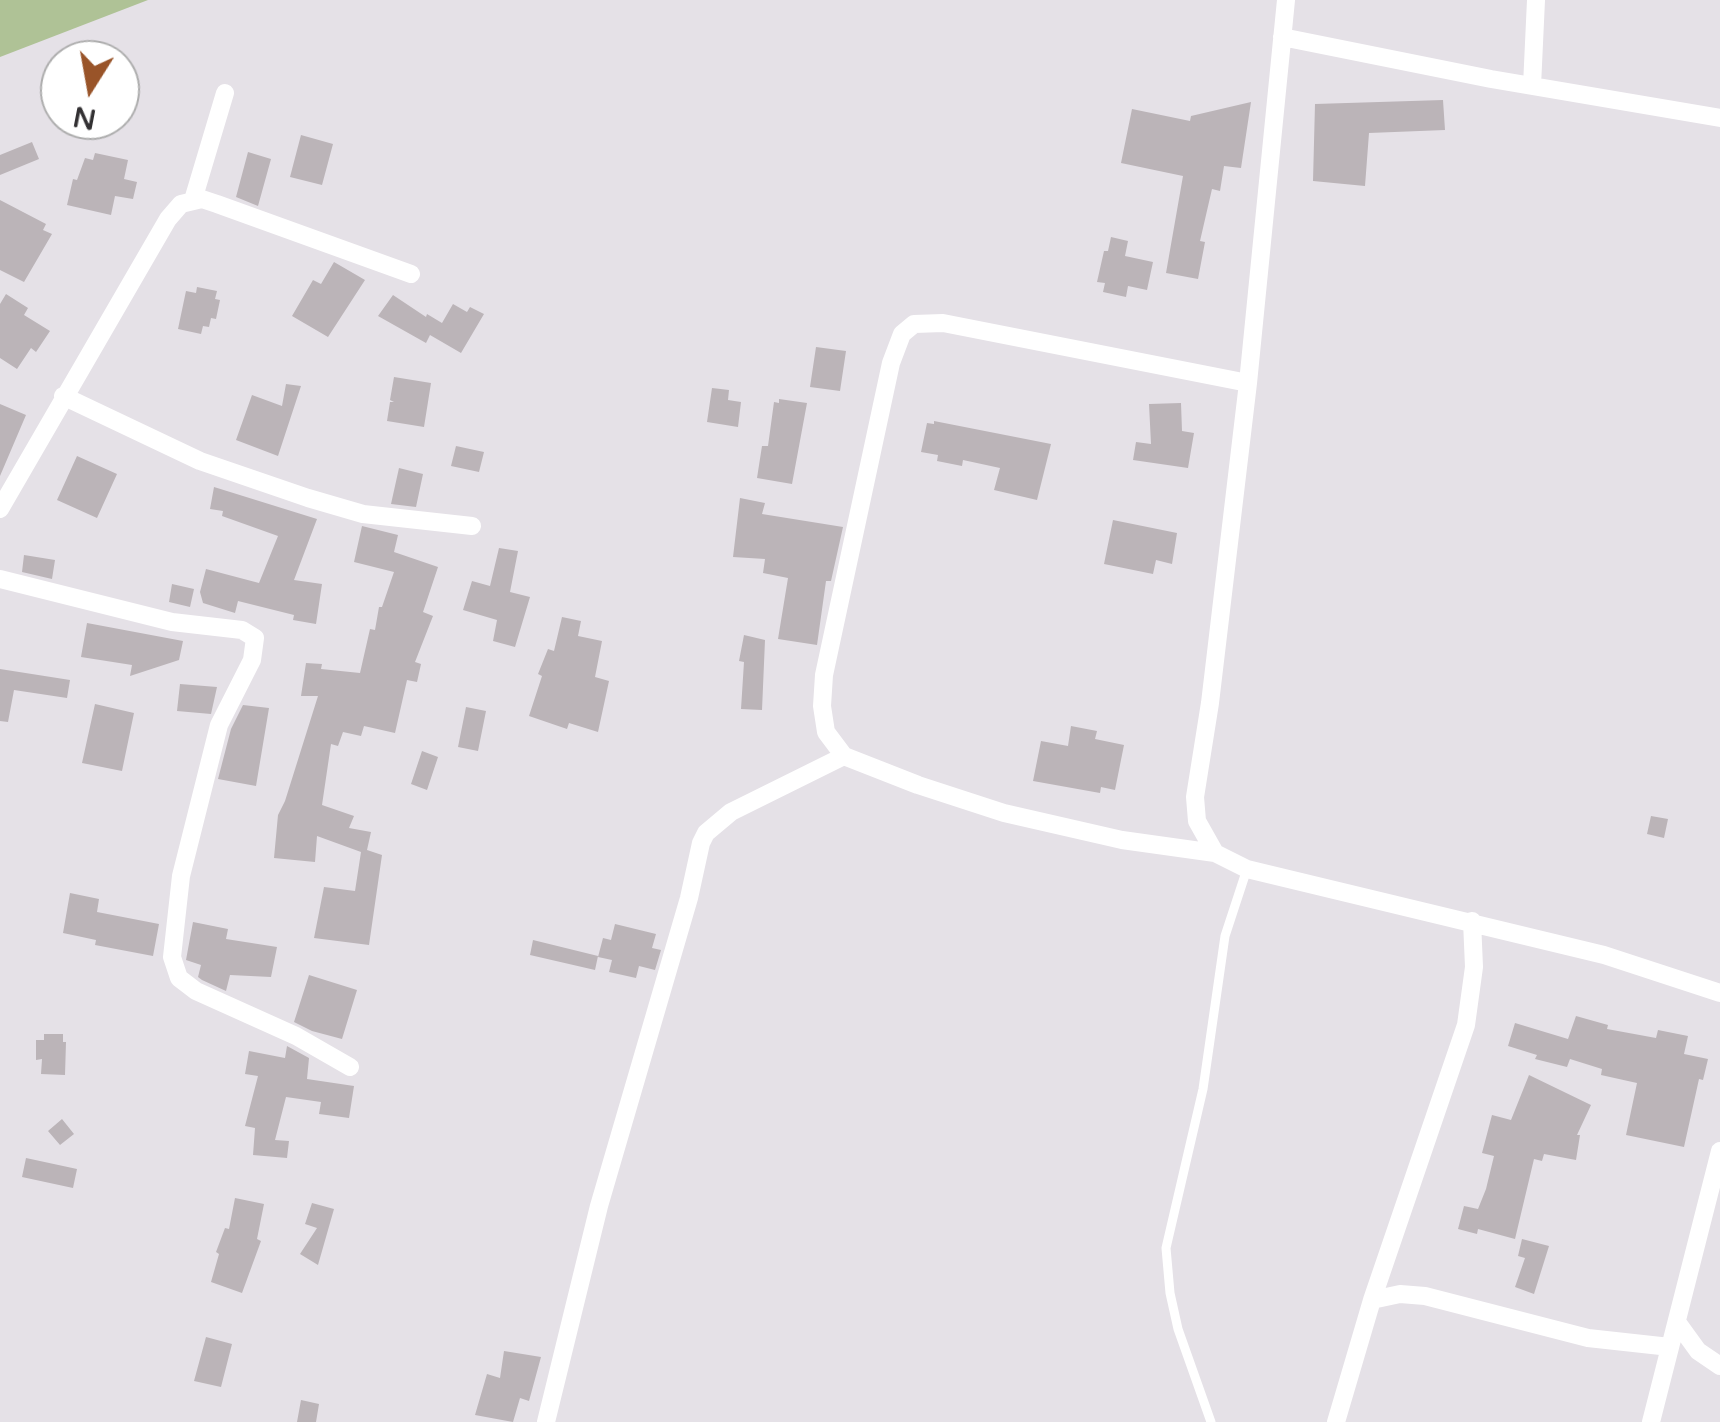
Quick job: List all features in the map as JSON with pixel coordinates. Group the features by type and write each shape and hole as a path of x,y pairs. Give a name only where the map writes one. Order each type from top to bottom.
{"street":[{"path":"1215,853 1197,820 1195,796 1210,704 1248,383 1286,0"},
{"path":"1532,86 1536,0"},
{"path":"1282,37 1720,118"},
{"path":"193,200 225,93"},
{"path":"0,509 172,211 193,200 217,204 411,274"},
{"path":"1248,383 943,324 914,324 902,334 891,363 824,675 822,706 826,732 844,756 1004,812 1122,840 1215,853 1246,870 1604,954 1720,992"},
{"path":"63,396 200,460 324,502 364,514 472,526"},
{"path":"0,579 172,622 242,630 254,638 252,660 219,725 181,876 172,957 179,978 186,985 350,1066"},
{"path":"546,1422 599,1206 701,843 706,833 731,812 844,756"},
{"path":"1336,1422 1372,1300 1444,1099 1466,1025 1474,967 1472,921"},
{"path":"1650,1422 1720,1150"},
{"path":"1372,1300 1400,1294 1425,1296 1588,1338 1670,1348"},
{"path":"1677,1322 1698,1352 1720,1366"}],"lane":[{"path":"1210,1422 1178,1328 1166,1248 1203,1089 1226,936 1246,870"}],"green space":[{"path":"0,0 148,0 40,40 0,57"}],"building":[{"path":"1443,100 1445,130 1369,133 1365,186 1313,181 1315,104"},
{"path":"1251,102 1241,168 1224,166 1220,191 1212,189 1200,241 1205,242 1198,279 1166,273 1183,176 1121,163 1132,109 1190,121 1191,116"},
{"path":"301,135 333,144 322,185 290,177"},
{"path":"32,142 39,159 0,175 0,155"},
{"path":"248,152 271,159 258,206 236,197"},
{"path":"95,153 128,160 124,179 137,182 133,199 115,196 111,215 67,205 73,179 77,180 85,158 93,160"},
{"path":"0,200 46,224 43,230 52,234 24,282 0,270"},
{"path":"1111,237 1128,241 1125,256 1153,262 1147,290 1128,286 1126,297 1103,292 1105,283 1097,282"},
{"path":"334,262 365,280 328,337 292,316 313,280 321,284"},
{"path":"197,287 217,291 215,299 220,300 216,319 211,318 209,327 203,326 201,334 178,329 186,291 196,293"},
{"path":"6,294 28,308 24,315 50,331 36,352 31,348 17,369 0,358 0,304"},
{"path":"393,295 442,323 453,304 467,312 470,307 484,314 461,353 430,335 426,343 378,316"},
{"path":"816,347 846,351 840,391 810,387"},
{"path":"394,377 431,383 424,427 387,421 390,402 394,402 390,400"},
{"path":"286,384 301,386 278,456 236,440 252,395 282,406"},
{"path":"712,388 729,390 728,400 741,402 738,427 707,422"},
{"path":"779,399 807,403 792,484 757,478 762,446 768,446 774,402 779,403"},
{"path":"1181,403 1182,431 1194,433 1188,468 1133,460 1136,442 1151,444 1149,404"},
{"path":"0,404 26,415 0,476"},
{"path":"934,421 1051,444 1037,500 994,490 1000,468 963,460 962,466 937,461 938,455 921,452 927,423"},
{"path":"456,446 484,452 479,472 451,466"},
{"path":"77,456 117,474 97,518 57,500"},
{"path":"399,468 423,474 416,507 391,504"},
{"path":"214,487 317,519 294,580 322,584 316,624 238,601 235,613 203,603 200,592 206,569 259,583 278,536 210,509"},
{"path":"740,498 765,503 762,514 843,527 831,581 826,581 817,645 778,639 788,578 763,573 765,559 733,557"},
{"path":"1113,520 1177,533 1172,564 1156,560 1153,574 1104,564"},
{"path":"362,526 398,535 394,552 438,567 423,612 433,616 415,662 421,664 417,682 407,680 395,733 364,726 361,736 343,732 338,746 331,744 322,805 354,816 349,828 371,832 367,850 382,855 369,945 314,938 324,887 355,891 361,852 317,836 315,862 274,858 278,815 318,696 301,696 306,663 322,664 321,669 360,673 370,629 375,630 379,607 394,572 354,562"},
{"path":"499,548 518,551 510,592 530,597 515,647 493,641 497,620 463,610 472,581 490,586"},
{"path":"24,555 55,560 52,579 22,572"},
{"path":"172,584 194,589 190,607 169,602"},
{"path":"562,617 581,621 578,636 602,641 595,677 609,681 598,732 569,723 567,729 529,716 542,676 538,674 548,649 554,651"},
{"path":"87,623 183,641 179,660 130,676 132,665 81,657"},
{"path":"744,635 765,640 762,710 741,709 744,662 739,661"},
{"path":"0,669 70,680 67,698 14,690 8,722 0,721"},
{"path":"180,684 217,687 211,714 177,711"},
{"path":"95,704 134,713 122,771 82,763"},
{"path":"243,705 269,708 256,786 218,779 231,729"},
{"path":"466,707 486,711 478,751 458,747"},
{"path":"1071,726 1097,731 1095,739 1124,745 1115,790 1101,787 1100,793 1033,781 1041,741 1068,746"},
{"path":"422,751 438,757 427,790 411,784"},
{"path":"1651,816 1668,819 1664,838 1647,834"},
{"path":"70,893 99,899 97,912 159,924 153,956 95,945 96,940 63,933"},
{"path":"193,922 228,929 226,939 277,947 271,977 230,975 226,991 202,980 198,977 201,965 186,960"},
{"path":"615,924 656,934 652,948 661,950 655,970 639,966 636,978 609,972 612,960 598,957 603,938 611,940"},
{"path":"533,940 598,956 595,970 530,955"},
{"path":"309,975 357,990 342,1039 294,1022"},
{"path":"1576,1016 1608,1025 1607,1029 1656,1038 1658,1030 1688,1036 1684,1054 1708,1059 1703,1080 1699,1079 1684,1147 1626,1135 1637,1083 1601,1075 1602,1069 1570,1059 1567,1067 1535,1059 1537,1055 1508,1046 1515,1023 1568,1039"},
{"path":"44,1034 63,1034 65,1075 41,1074 42,1059 36,1060 36,1040 44,1040"},
{"path":"287,1046 309,1058 307,1079 354,1086 349,1118 319,1114 321,1102 286,1097 275,1140 289,1141 287,1158 253,1155 255,1128 245,1126 258,1076 245,1074 249,1051 285,1058"},
{"path":"1529,1075 1591,1105 1577,1135 1576,1160 1544,1154 1542,1161 1534,1159 1515,1239 1478,1229 1477,1234 1458,1229 1464,1206 1478,1209 1486,1189 1494,1156 1482,1153 1492,1115 1511,1120"},
{"path":"62,1119 74,1134 60,1145 48,1131"},
{"path":"26,1158 77,1169 73,1188 22,1177"},
{"path":"235,1198 264,1204 257,1239 261,1241 242,1293 211,1282 219,1254 216,1252 225,1228 229,1229"},
{"path":"312,1203 334,1209 318,1265 300,1254 317,1228 305,1224"},
{"path":"1522,1239 1549,1246 1534,1294 1515,1287 1525,1258 1518,1256"},
{"path":"206,1337 232,1344 221,1387 194,1381"},
{"path":"504,1351 541,1357 529,1401 520,1398 513,1422 475,1415 487,1374 500,1378"},
{"path":"301,1400 319,1404 316,1422 297,1422"}]}
